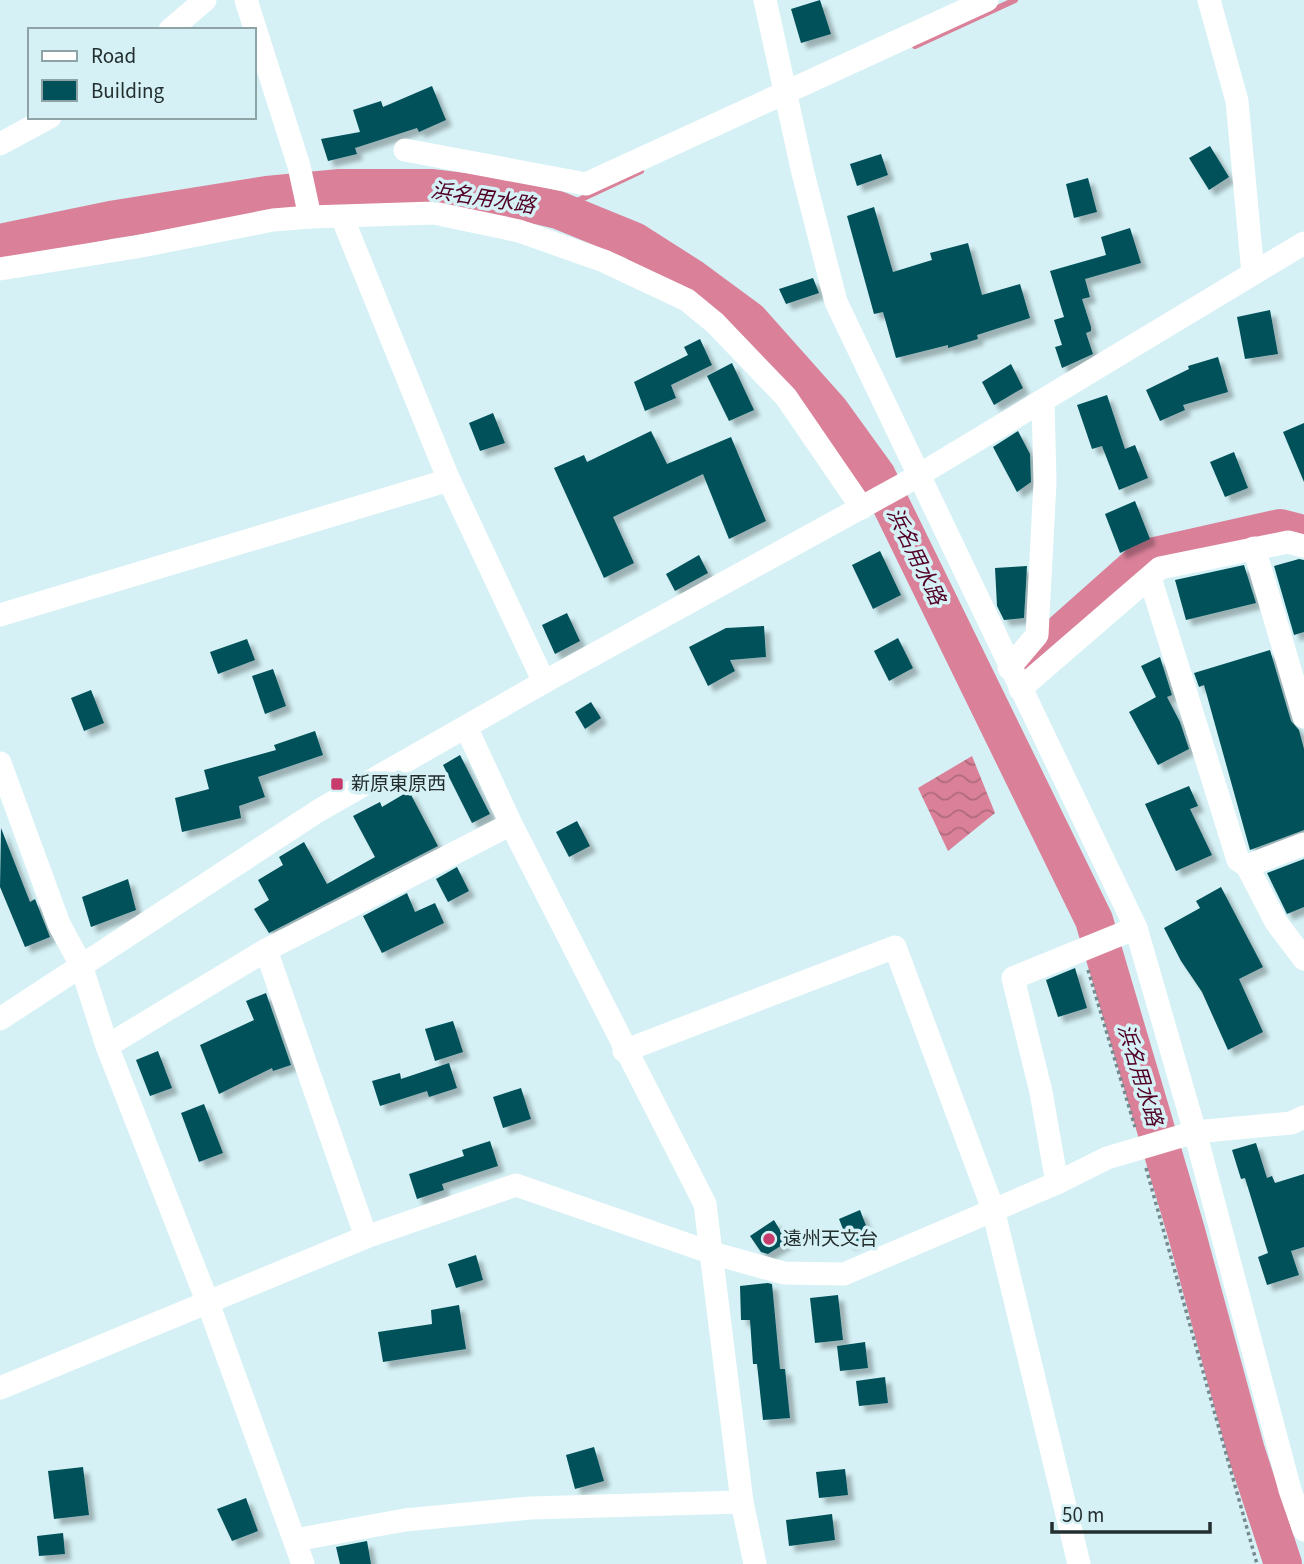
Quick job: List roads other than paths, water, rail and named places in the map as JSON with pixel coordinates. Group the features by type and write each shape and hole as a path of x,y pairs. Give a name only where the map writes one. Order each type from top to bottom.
{"street":[{"path":"172,28 205,0"},
{"path":"246,0 255,28"},
{"path":"765,0 836,302 912,480 1020,689 1126,932 1189,1134 1290,1490 1304,1530"},
{"path":"405,150 586,184 787,101 987,0"},
{"path":"1209,0 1237,101 1253,274"},
{"path":"256,31 299,166 309,210"},
{"path":"0,144 46,119"},
{"path":"0,268 136,247 274,220 309,210 342,217 433,213 519,231 604,261 687,300 715,323 786,397 862,508"},
{"path":"342,217 449,480 544,682"},
{"path":"0,1019 318,811 544,682 912,480 1304,243"},
{"path":"1009,668 1037,635 1045,482 1043,401"},
{"path":"0,615 449,480"},
{"path":"1020,689 1160,568 1288,542 1304,546"},
{"path":"1254,548 1294,643 1304,717"},
{"path":"1150,578 1238,860 1247,866 1276,922 1304,959"},
{"path":"466,727 510,824 624,1051 705,1204 742,1502 755,1564"},
{"path":"0,764 59,924 81,965 107,1046 208,1303 303,1564"},
{"path":"107,1046 266,950 510,824"},
{"path":"1247,866 1304,844"},
{"path":"1057,1183 1041,1092 1013,978 1126,932"},
{"path":"624,1051 895,947 993,1209 1079,1564"},
{"path":"266,950 366,1237"},
{"path":"0,1388 366,1237 516,1185 712,1253 784,1273 844,1274 1057,1183 1107,1158 1189,1134 1291,1123 1304,1117"},
{"path":"295,1540 405,1520 530,1507 742,1502"}],"water":[{"path":"972,756 995,813 948,851 918,788"}],"waterway":[{"path":"915,46 1015,0"},
{"path":"558,210 641,171"},
{"name":"浜名用水路","path":"0,243 110,220 267,195 340,188 433,188 498,196 558,210 634,241 692,278 749,320 830,411 877,476 1094,920 1186,1231 1246,1451 1283,1564"},
{"path":"1021,669 1146,558 1280,528 1304,534"}],"place":[{"name":"新原東原西","path":"337,784"},
{"name":"遠州天文台","path":"769,1239"}]}
